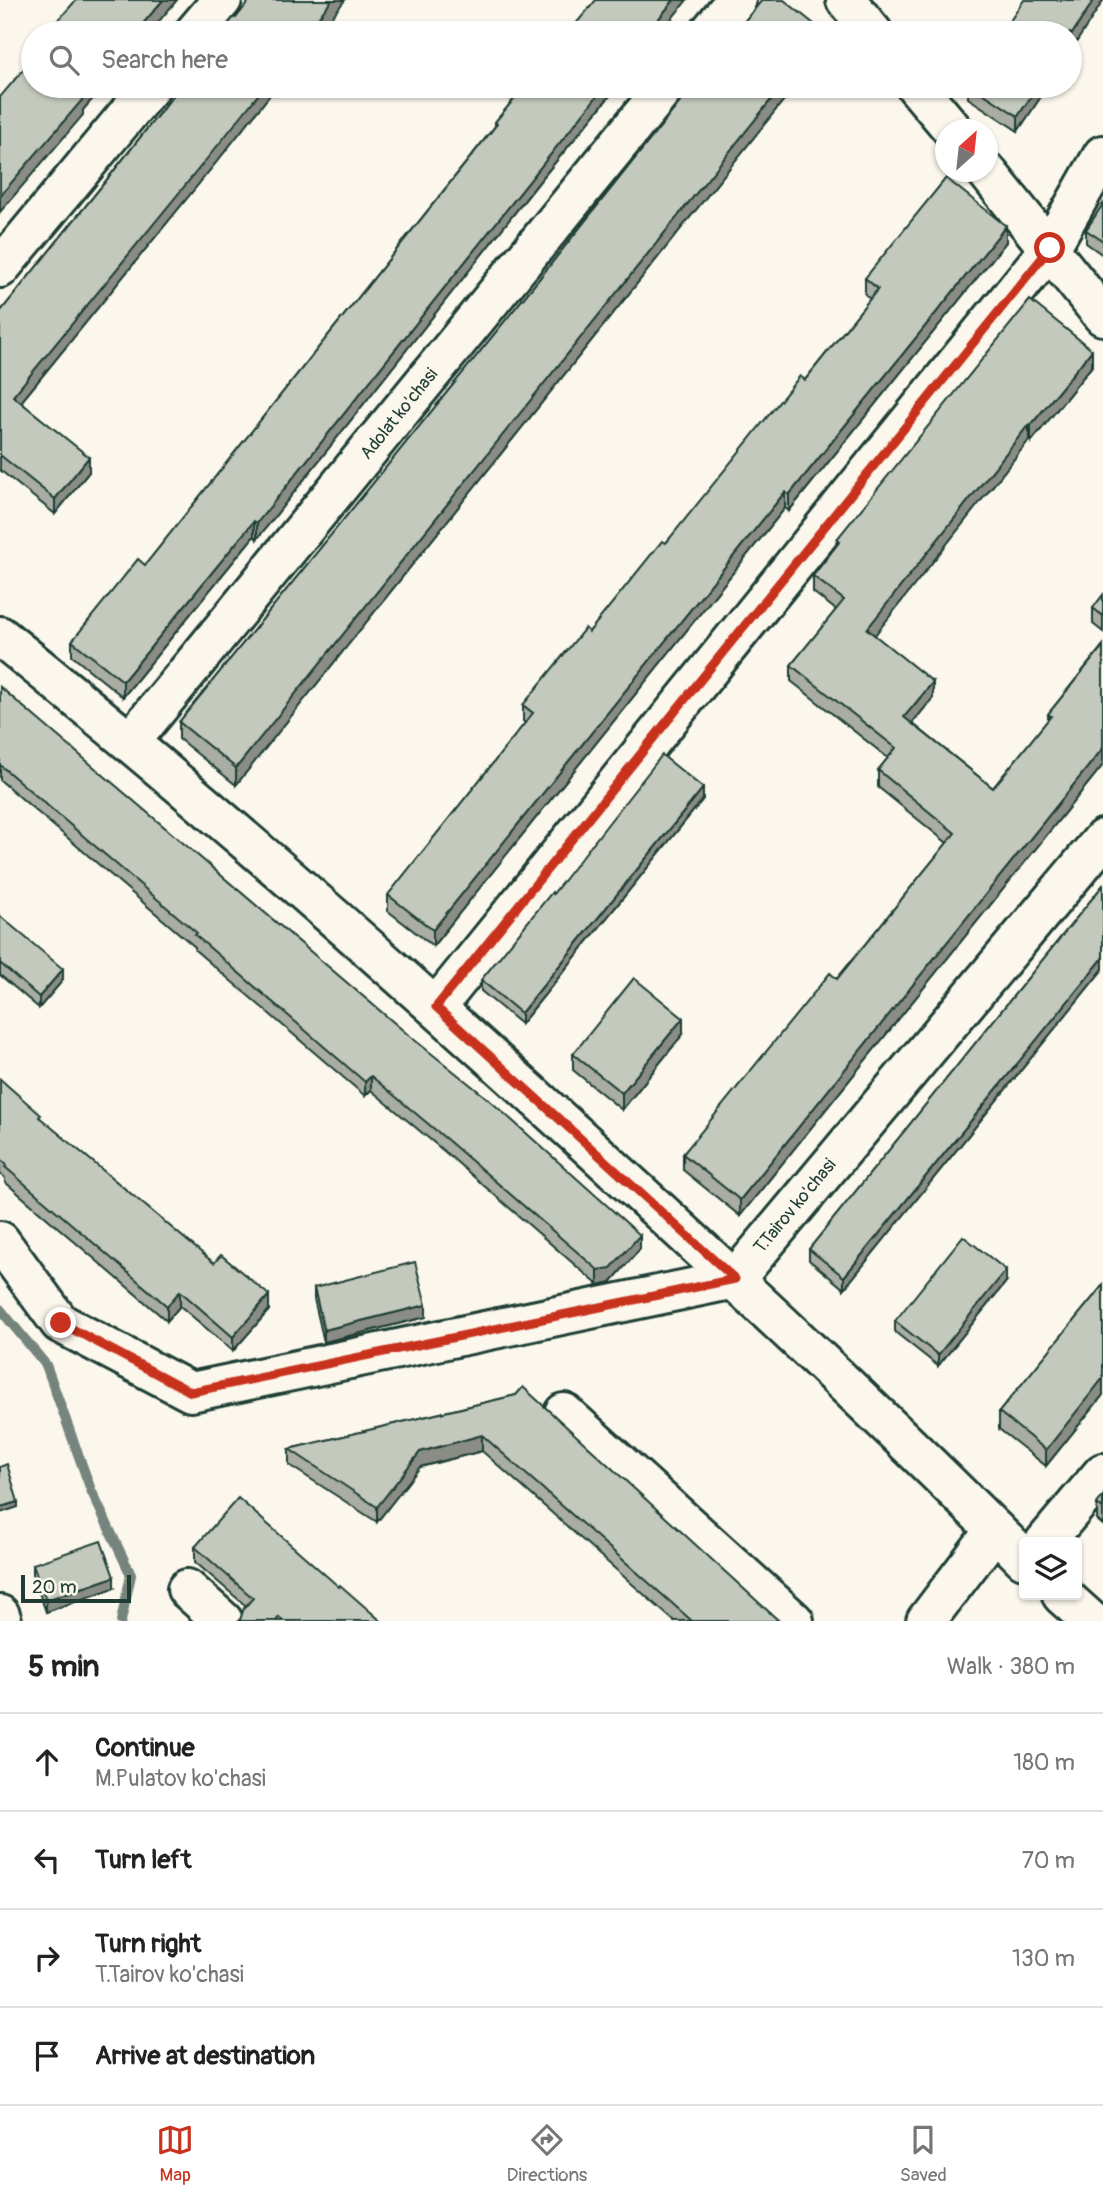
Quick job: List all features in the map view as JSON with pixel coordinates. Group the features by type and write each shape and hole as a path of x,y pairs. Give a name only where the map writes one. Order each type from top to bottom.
{"street":[{"path":"204,21 222,0"},
{"path":"719,21 736,0"},
{"path":"846,0 863,21"},
{"path":"0,268 141,98"},
{"name":"Adolat ko'chasi","path":"131,741 656,98"},
{"path":"926,98 944,119"},
{"path":"436,1007 1050,248 1103,155"},
{"path":"995,182 1103,316"},
{"path":"0,636 131,741 436,1007 735,1279 1019,1554"},
{"name":"T.Tairov ko'chasi","path":"735,1279 1103,839"},
{"path":"0,1241 61,1323 191,1392 735,1279"},
{"path":"564,1413 794,1621"},
{"path":"1049,1537 1103,1473"},
{"path":"926,1621 995,1530"},
{"path":"187,1589 223,1621"},
{"path":"1068,1600 1091,1621"},
{"path":"0,1615 2,1621"}],"building":[{"path":"76,0 163,0 145,21 58,21"},
{"path":"250,0 332,0 315,21 231,21"},
{"path":"596,0 674,0 657,21 578,21"},
{"path":"762,0 784,0 810,21 745,21"},
{"path":"1024,0 1094,0 1080,21 1010,21"},
{"path":"21,72 21,98 83,99 0,196 0,97"},
{"path":"171,98 255,98 13,396 89,457 55,499 0,455 0,312"},
{"path":"515,98 595,98 257,523 254,521 123,681 72,641 138,559 145,565 497,124 495,122"},
{"path":"683,98 772,98 236,768 179,722"},
{"path":"990,98 1030,98 1018,116"},
{"path":"943,182 951,182 1006,226 789,495 785,492 433,930 388,895 533,713 523,705 585,628 589,632 662,541 666,543 800,376 805,380 878,289 865,278"},
{"path":"1103,204 1103,241 1086,230"},
{"path":"1030,300 1092,350 1031,425 1029,424 867,629 933,682 904,717 993,788 1103,646 1103,748 740,1200 683,1154 830,973 837,979 955,833 878,770 896,748 791,665 844,600 813,576 840,541 837,539"},
{"path":"1103,595 1103,616 1093,608"},
{"path":"0,687 412,1038 487,1098 640,1235 611,1268 598,1270 371,1076 365,1082 195,935 197,933 0,765"},
{"path":"662,755 703,788 521,1013 481,980 552,892 553,894"},
{"path":"1103,885 1103,958 844,1277 809,1249"},
{"path":"0,916 63,969 39,997 0,963"},
{"path":"634,978 683,1018 622,1093 573,1054"},
{"path":"0,1079 41,1115 39,1117 214,1263 221,1255 269,1295 233,1337 180,1291 167,1306 5,1167 7,1165 0,1159"},
{"path":"963,1236 1006,1270 938,1355 895,1321"},
{"path":"415,1262 426,1305 324,1330 314,1288"},
{"path":"1103,1285 1103,1378 1046,1450 999,1412"},
{"path":"523,1387 779,1621 692,1621 482,1435 420,1452 377,1507 289,1449 516,1395"},
{"path":"7,1464 18,1502 0,1507 0,1467"},
{"path":"1103,1496 1103,1509 1097,1504"},
{"path":"238,1498 381,1621 284,1621 279,1617 276,1621 238,1621 253,1598 195,1547"},
{"path":"101,1541 114,1577 46,1600 33,1564"}],"waterway":[{"path":"0,1309 46,1365 91,1490 131,1575 121,1621"}],"route":[{"path":"61,1323 191,1392 735,1279 436,1007 1050,248"}]}
